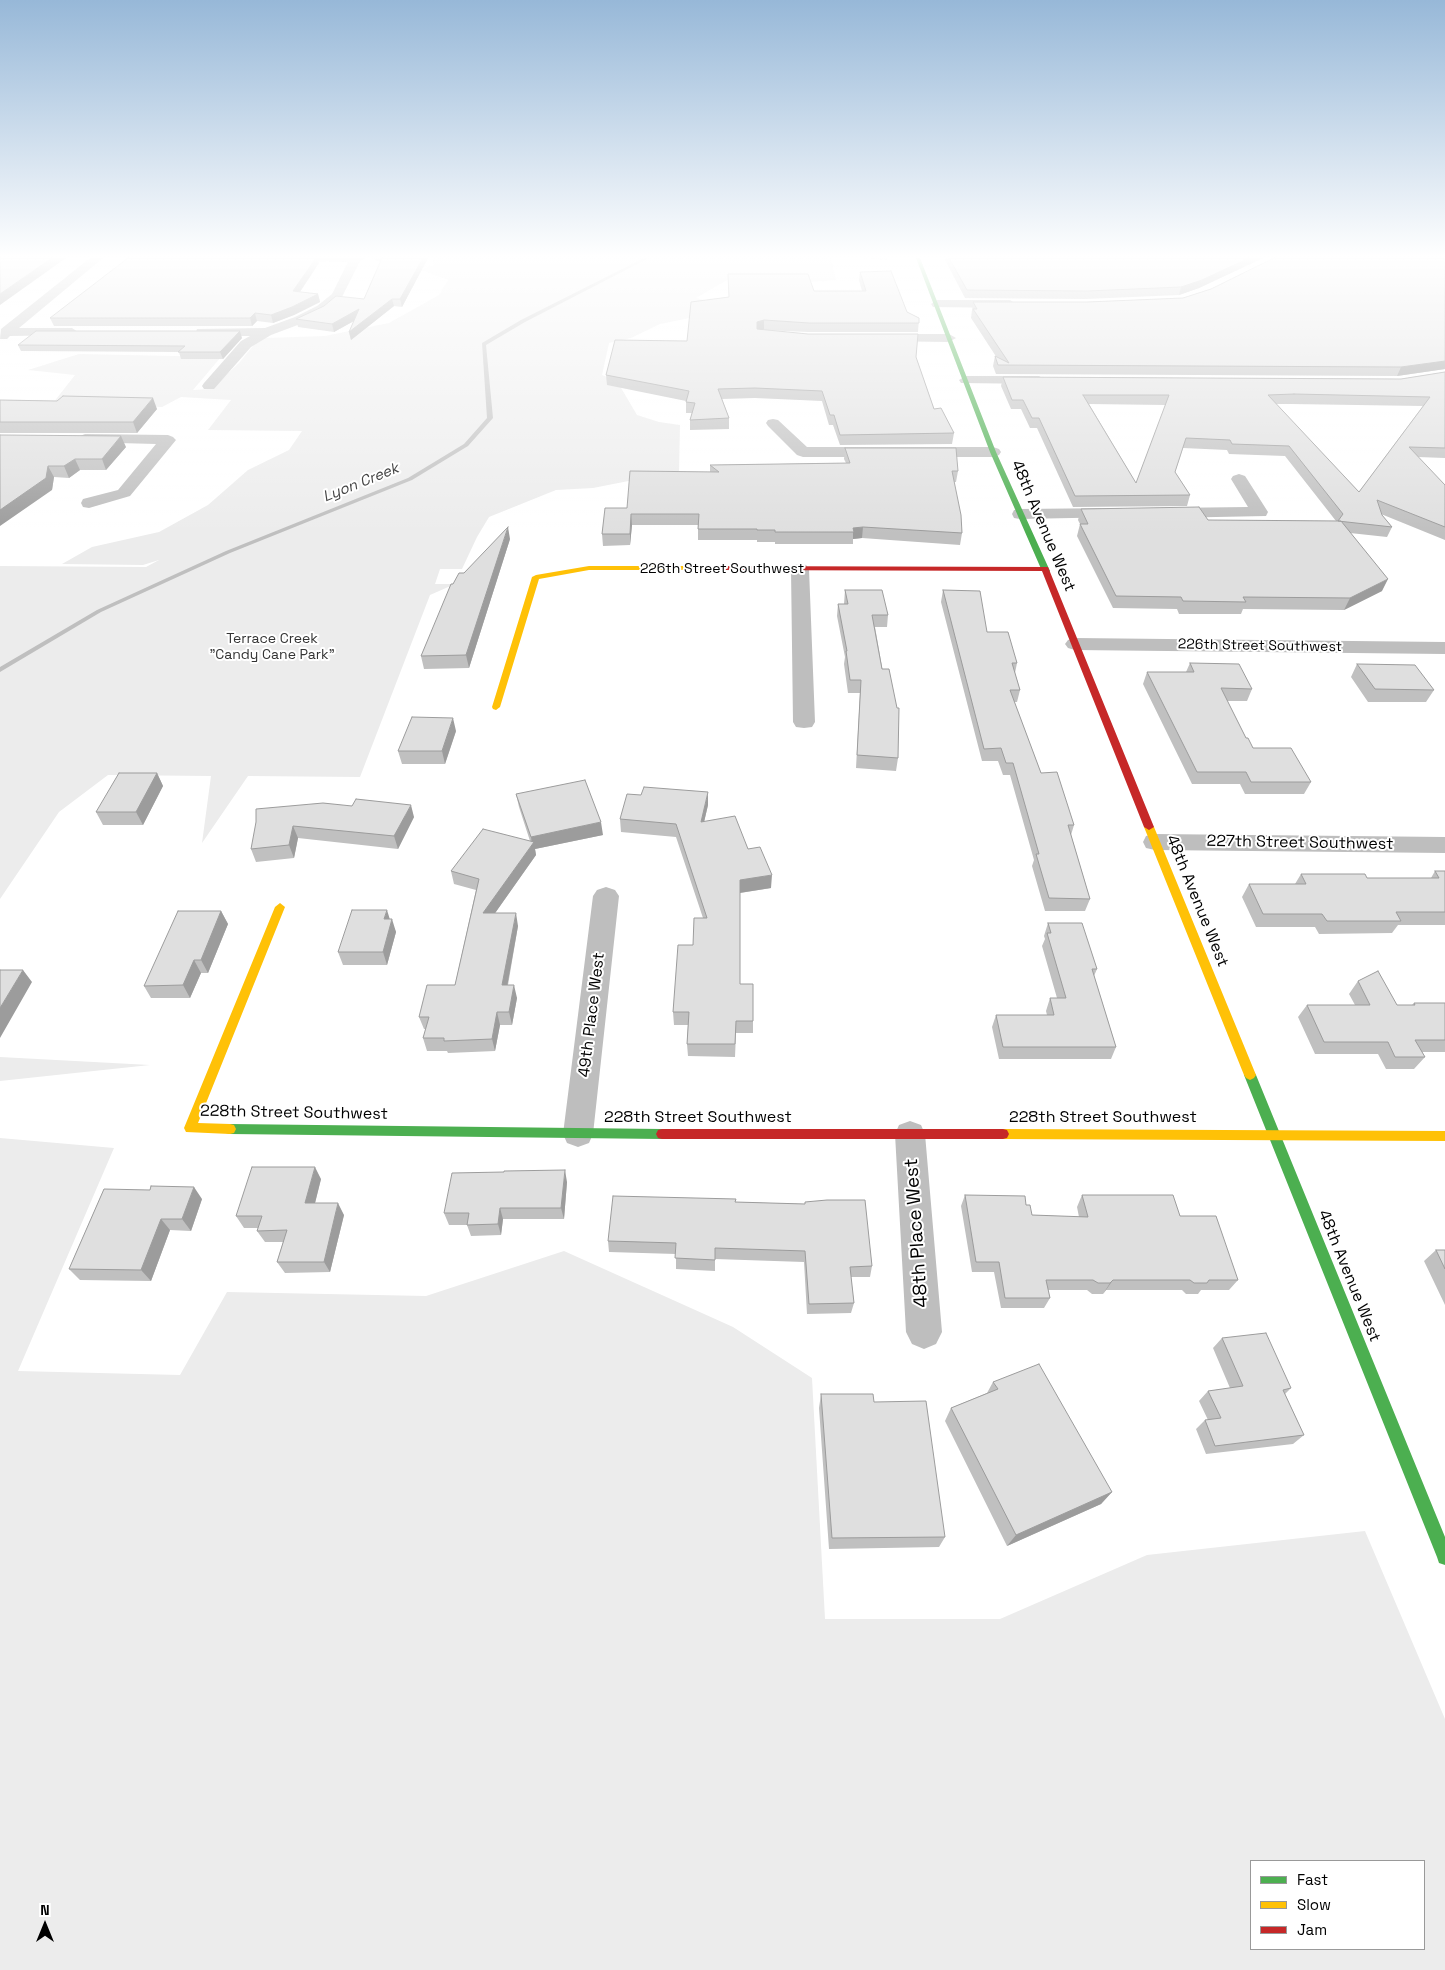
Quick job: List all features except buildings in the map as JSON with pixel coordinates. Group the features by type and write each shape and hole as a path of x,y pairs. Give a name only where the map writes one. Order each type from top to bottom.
{"main road":[{"name":"48th Avenue West","path":"954,350 993,452 1045,570 1445,1557"},
{"name":"226th Street Southwest","path":"496,707 536,577 589,568 1045,570"},
{"name":"228th Street Southwest","path":"280,907 190,1128 578,1134 1274,1134 1445,1136"}],"street":[{"path":"209,386 241,350"},
{"path":"966,380 1054,380"},
{"path":"773,423 803,452 993,452"},
{"path":"69,439 168,440 124,493 89,503"},
{"path":"1152,513 1260,512 1239,478"},
{"path":"1020,514 1132,513"},
{"path":"800,569 804,722"},
{"name":"226th Street Southwest","path":"1075,644 1445,648"},
{"name":"227th Street Southwest","path":"1155,842 1445,845"},
{"name":"49th Place West","path":"578,1134 606,896"},
{"name":"48th Place West","path":"910,1134 924,1332"}],"green space":[{"name":"Terrace Creek \"Candy Cane Park\"","path":"250,350 607,350 602,375 617,381 637,415 659,422 680,425 679,471 593,488 556,490 489,517 462,569 440,569 435,584 455,584 430,595 360,777 248,776 202,843 211,776 108,775 59,812 0,899 0,566 146,567 159,560 143,565 62,564 92,547 159,532 208,505 248,470 289,450 302,431 208,430 231,400 181,397 162,407 53,403 75,375 28,370 79,354 221,357 193,390 211,389 239,363"},
{"path":"0,1057 150,1065 0,1081"},
{"path":"0,1138 114,1148 18,1371 180,1375 227,1292 426,1296 564,1251 733,1327 812,1378 825,1619 1000,1619 1147,1555 1365,1531 1445,1719 1445,1970 0,1970"}],"waterway":[{"name":"Lyon Creek","path":"0,670 99,611 228,552 410,479 466,445 490,418 484,350"}],"traffic: fast":[{"path":"954,350 993,452 1046,571"},
{"path":"1250,1075 1445,1557"},
{"path":"230,1129 662,1134"}],"traffic: slow":[{"path":"496,707 536,577 589,568 719,568"},
{"path":"1149,827 1250,1075"},
{"path":"230,1129 190,1128 280,907"},
{"path":"1003,1134 1445,1136"}],"traffic: jam":[{"path":"719,568 1045,569"},
{"path":"1046,571 1149,827"},
{"path":"662,1134 1003,1134"}]}
